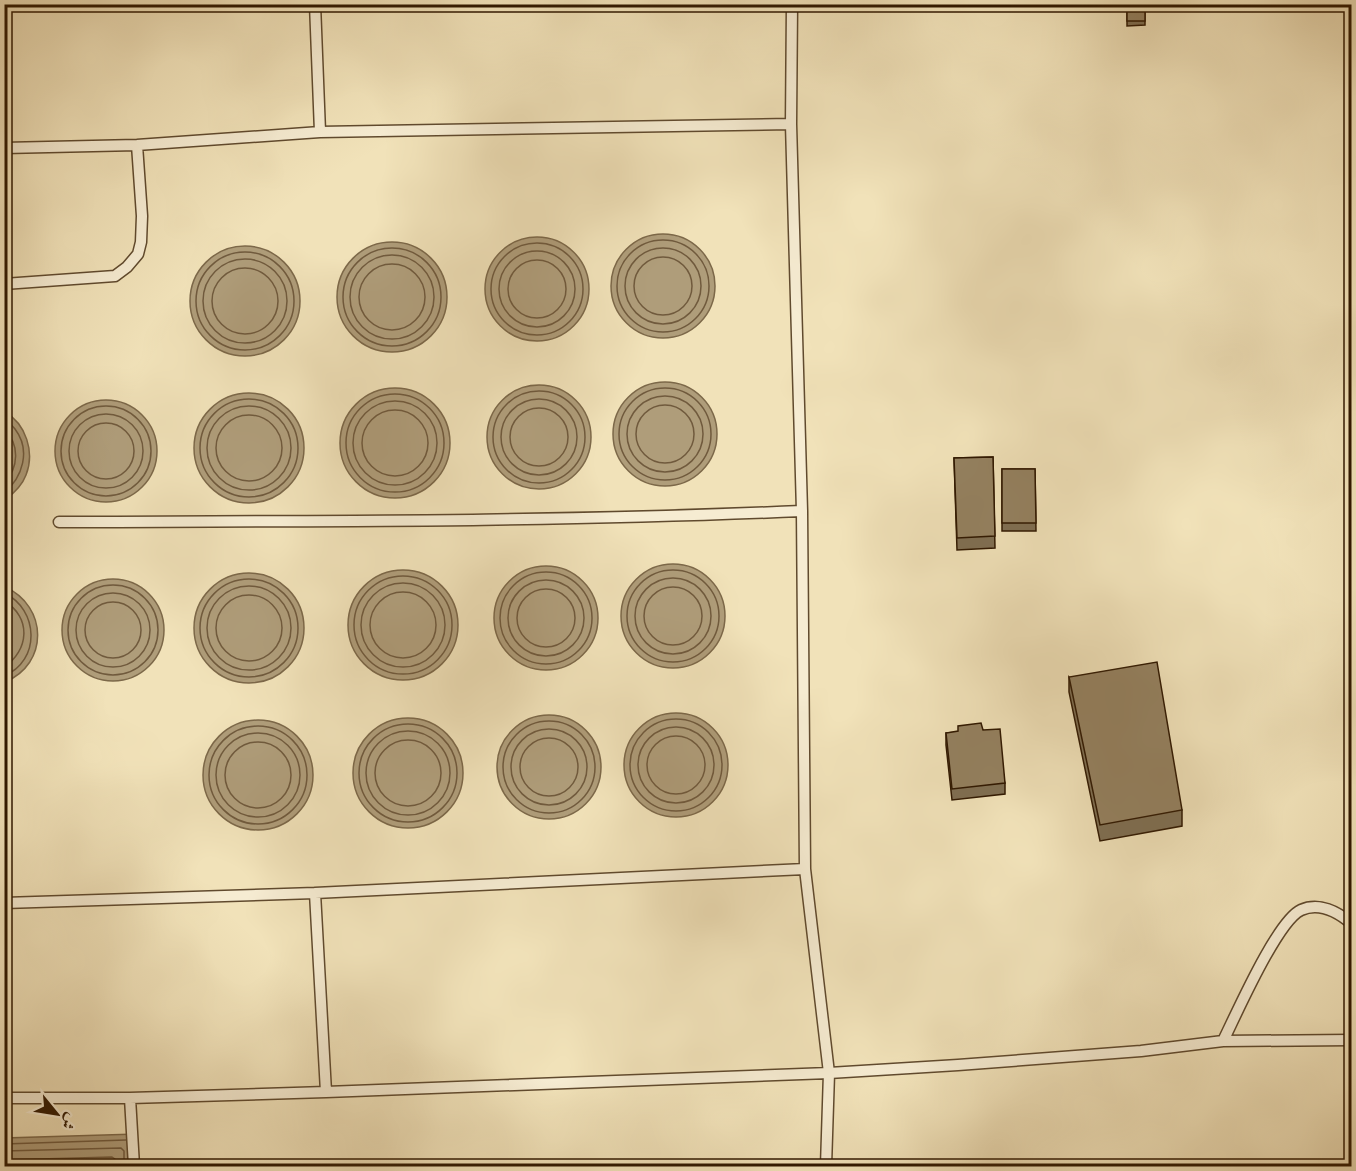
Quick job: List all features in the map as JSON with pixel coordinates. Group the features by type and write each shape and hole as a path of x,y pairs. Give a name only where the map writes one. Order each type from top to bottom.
{"lane":[{"path":"315,4 320,132"},
{"path":"792,4 791,124 802,511 805,869 829,1072 826,1167"},
{"path":"4,148 137,146 320,132 791,124"},
{"path":"4,284 115,276 127,267 138,254 141,242 142,216 137,146"},
{"path":"60,522 675,517 802,511"},
{"path":"4,903 315,893 805,869"},
{"path":"315,893 326,1092"},
{"path":"1223,1041 1262,963 1284,926 1299,911 1322,907 1332,910 1352,924"},
{"path":"4,1098 130,1098 326,1092 829,1072 1130,1052 1223,1041 1352,1040"},
{"path":"130,1098 134,1167"}],"water":[{"path":"663,234 683,238 700,249 711,266 715,286 711,306 700,323 683,334 663,338 643,334 626,323 615,306 611,286 615,266 626,249 643,238"},
{"path":"537,237 557,241 574,252 585,269 589,289 585,309 574,326 557,337 537,341 517,337 500,326 489,309 485,289 489,269 500,252 517,241"},
{"path":"392,242 413,246 431,258 443,276 447,297 443,318 431,336 413,348 392,352 371,348 353,336 341,318 337,297 341,276 353,258 371,246"},
{"path":"245,246 266,250 284,262 296,280 300,301 296,322 284,340 266,352 245,356 224,352 206,340 194,322 190,301 194,280 206,262 224,250"},
{"path":"665,382 685,386 702,397 713,414 717,434 713,454 702,471 685,482 665,486 645,482 628,471 617,454 613,434 617,414 628,397 645,386"},
{"path":"539,385 559,389 576,400 587,417 591,437 587,457 576,474 559,485 539,489 519,485 502,474 491,457 487,437 491,417 502,400 519,389"},
{"path":"395,388 416,392 434,404 446,422 450,443 446,464 434,482 416,494 395,498 374,494 356,482 344,464 340,443 344,422 356,404 374,392"},
{"path":"249,393 270,397 288,409 300,427 304,448 300,469 288,487 270,499 249,503 228,499 210,487 198,469 194,448 198,427 210,409 228,397"},
{"path":"106,400 126,404 142,415 153,431 157,451 153,471 142,487 126,498 106,502 86,498 70,487 59,471 55,451 59,431 70,415 86,404"},
{"path":"5,412 18,424 27,439 29,466 22,483 5,500"},
{"path":"673,564 693,568 710,579 721,596 725,616 721,636 710,653 693,664 673,668 653,664 636,653 625,636 621,616 625,596 636,579 653,568"},
{"path":"546,566 566,570 583,581 594,598 598,618 594,638 583,655 566,666 546,670 526,666 509,655 498,638 494,618 498,598 509,581 526,570"},
{"path":"403,570 424,574 442,586 454,604 458,625 454,646 442,664 424,676 403,680 382,676 364,664 352,646 348,625 352,604 364,586 382,574"},
{"path":"249,573 270,577 288,589 300,607 304,628 300,649 288,667 270,679 249,683 228,679 210,667 198,649 194,628 198,607 210,589 228,577"},
{"path":"113,579 133,583 149,594 160,610 164,630 160,650 149,666 133,677 113,681 93,677 77,666 66,650 62,630 66,610 77,594 93,583"},
{"path":"5,587 19,596 29,607 38,635 36,649 30,662 19,674 5,682"},
{"path":"676,713 696,717 713,728 724,745 728,765 724,785 713,802 696,813 676,817 656,813 639,802 628,785 624,765 628,745 639,728 656,717"},
{"path":"549,715 569,719 586,730 597,747 601,767 597,787 586,804 569,815 549,819 529,815 512,804 501,787 497,767 501,747 512,730 529,719"},
{"path":"408,718 429,722 447,734 459,752 463,773 459,794 447,812 429,824 408,828 387,824 369,812 357,794 353,773 357,752 369,734 387,722"},
{"path":"258,720 279,724 297,736 309,754 313,775 309,796 297,814 279,826 258,830 237,826 219,814 207,796 203,775 207,754 219,736 237,724"},
{"path":"137,1134 138,1166 5,1166 4,1138"}],"building":[{"path":"1127,4 1145,4 1145,21 1127,21"},
{"path":"993,457 995,536 957,538 954,458"},
{"path":"1002,469 1035,469 1036,523 1002,523"},
{"path":"1157,662 1182,810 1100,825 1069,677"},
{"path":"981,723 983,730 1000,729 1005,783 952,789 946,733 958,731 958,726"}]}
